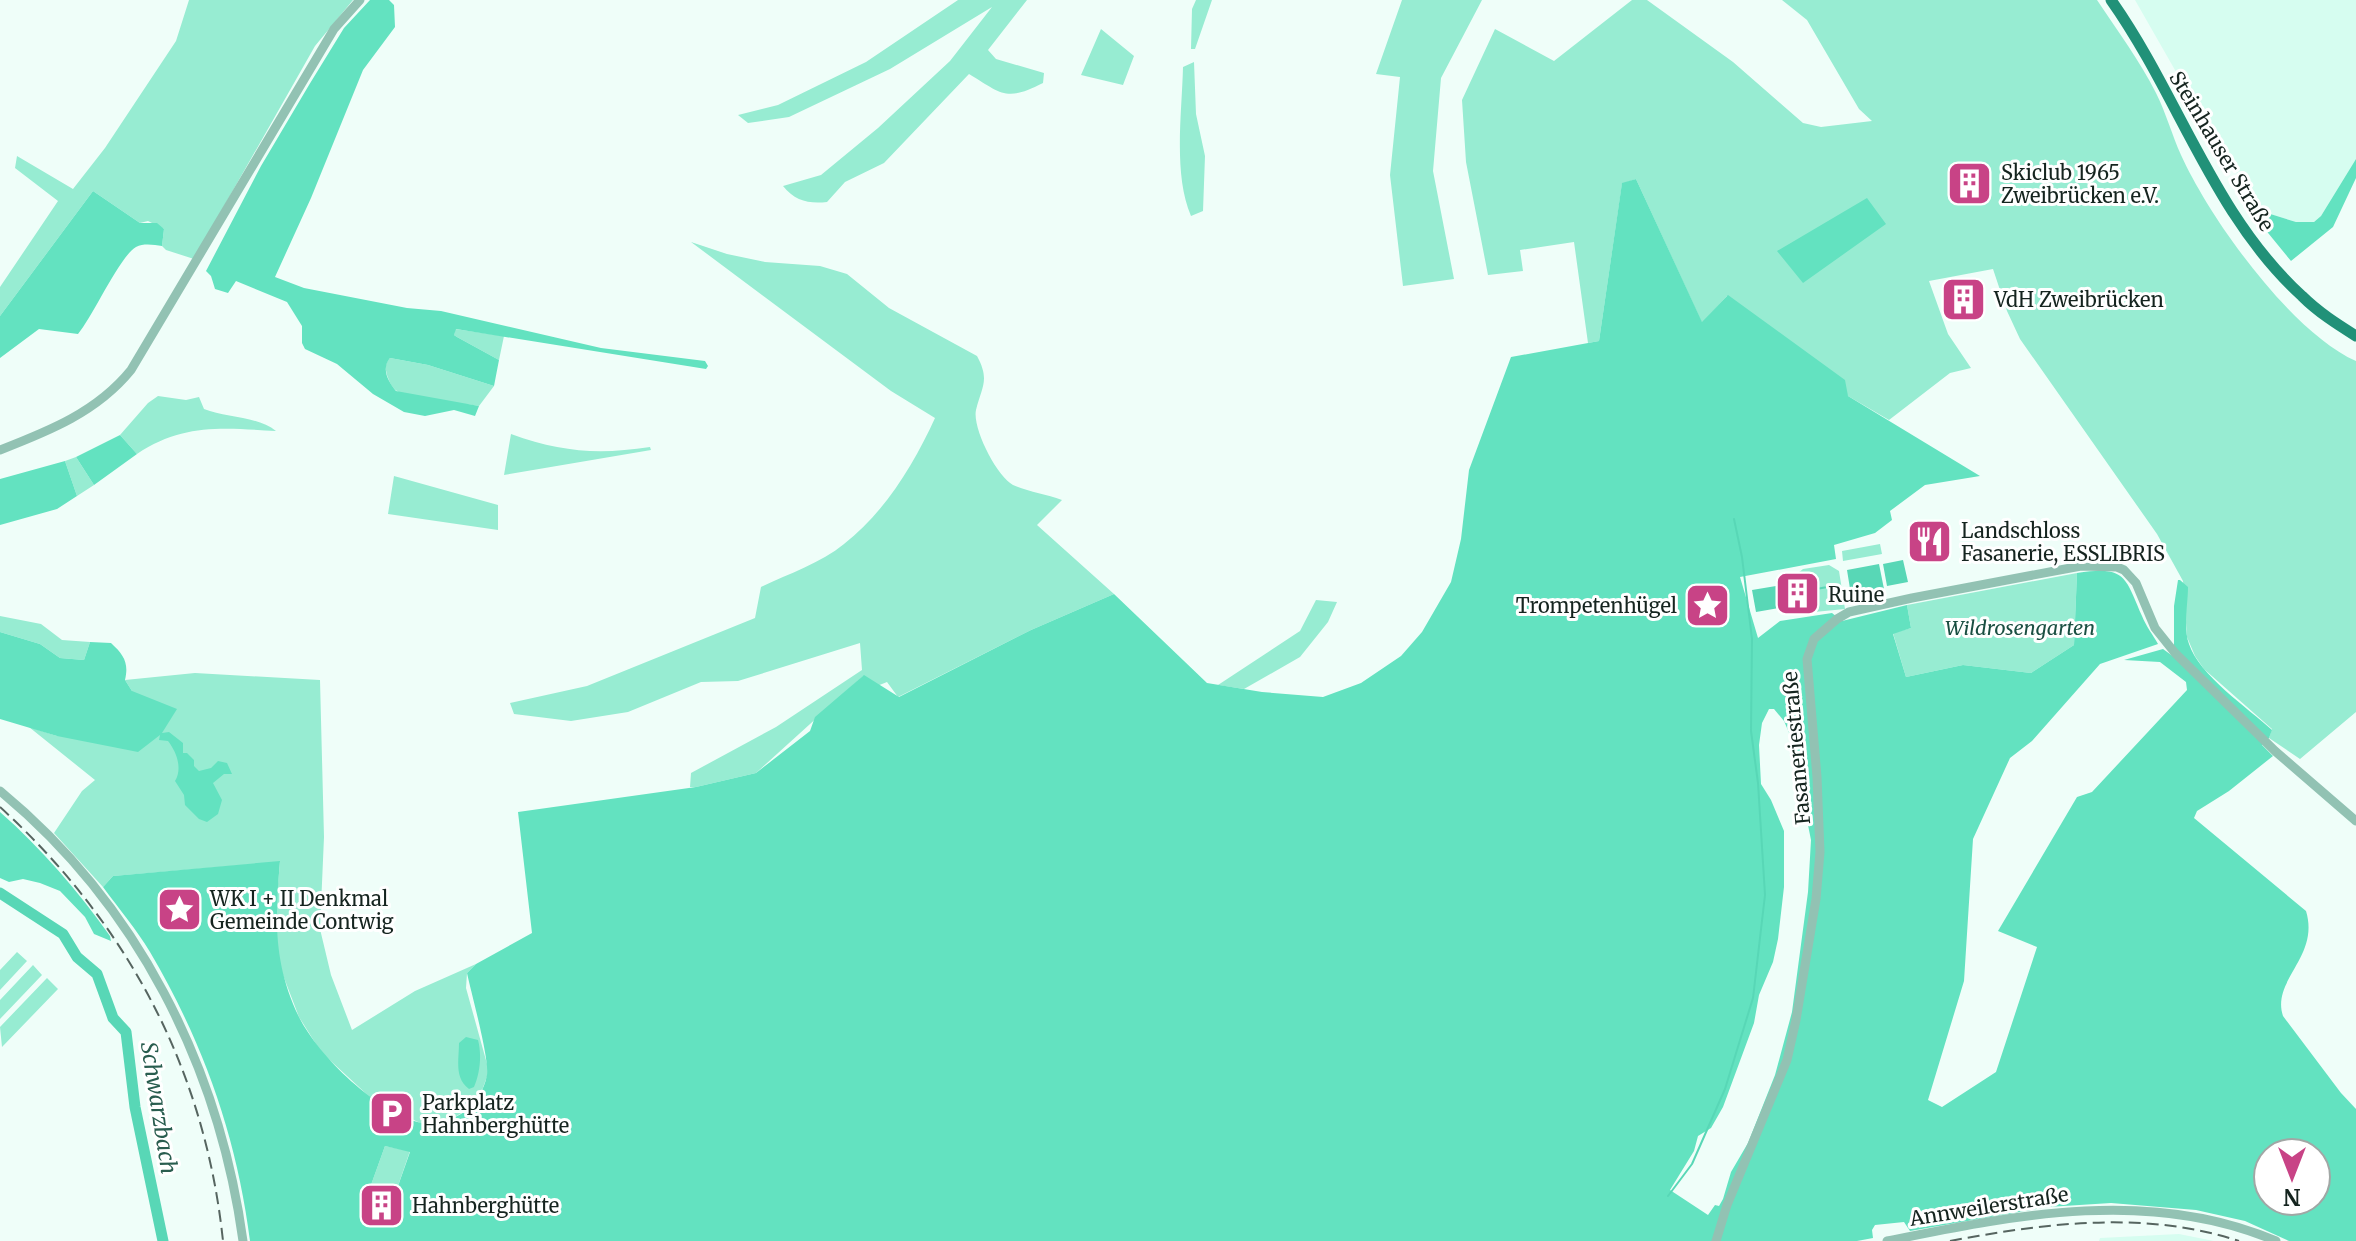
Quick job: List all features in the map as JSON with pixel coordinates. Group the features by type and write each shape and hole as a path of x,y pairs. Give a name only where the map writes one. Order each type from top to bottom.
{"main road":[{"name":"Steinhauser Straße","path":"2111,0 2218,189 2246,231 2268,261 2301,296 2356,336"}],"street":[{"path":"0,450 77,416 117,386 135,364 334,29 360,0"},
{"name":"Fasaneriestraße","path":"1716,1241 1720,1223 1779,1081 1796,1020 1816,899 1820,852 1807,659 1814,639 1837,619 1849,612 1912,598 2081,566 2117,567 2136,583 2155,628 2175,653 2275,751 2356,821"},
{"path":"0,791 48,834 100,892 154,972 199,1065 226,1147 243,1241"},
{"name":"Annweilerstraße","path":"1891,1240 2051,1212 2107,1209 2223,1221 2276,1241"}],"shaded area":[{"path":"370,0 389,0 394,5 395,27 363,70 275,277 304,288 407,308 441,311 601,348 705,361 706,369 456,329 454,335 499,360 494,386 428,365 390,358 386,371 396,391 479,406 475,416 454,410 425,416 404,412 373,394 337,364 305,349 302,326 287,302 236,281 228,293 215,289 206,271 261,166 344,28"},
{"path":"2135,0 2356,0 2356,159 2321,216 2314,222 2296,222 2264,212 2223,154"},
{"path":"2356,159 2356,178 2333,227 2291,261 2264,228 2261,217 2264,212 2296,222 2314,222 2321,216"},
{"path":"1636,179 1702,322 1728,295 1845,380 1848,396 1980,476 1925,485 1890,511 1892,520 1875,533 1834,545 1836,559 1740,577 1758,638 1780,621 1832,613 1842,621 1907,605 1911,628 1893,634 1906,677 1963,665 2031,673 2074,645 2077,573 2105,571 2115,573 2127,583 2158,644 2100,664 2032,741 2010,758 1973,839 1964,981 1928,1100 1942,1107 1996,1072 2037,947 1998,931 2077,797 2092,792 2187,690 2186,682 2160,662 2124,660 2163,649 2174,657 2174,606 2178,580 2188,587 2186,631 2194,656 2213,679 2272,730 2262,745 2273,756 2229,791 2197,811 2194,818 2306,911 2309,927 2307,942 2281,1003 2283,1016 2356,1109 2356,1241 2289,1241 2245,1221 2196,1210 2111,1203 2048,1207 1910,1231 1904,1222 1875,1225 1873,1238 1857,1241 250,1241 227,1128 202,1056 145,944 103,887 113,876 280,861 277,922 280,959 291,997 308,1033 351,1081 386,1107 426,1124 451,1119 475,1102 487,1075 483,1042 467,973 476,964 532,933 518,812 696,787 756,773 810,731 815,717 864,675 899,697 1031,630 1114,594 1207,683 1323,697 1361,683 1401,656 1422,632 1451,582 1461,539 1469,470 1511,357 1599,341 1622,183","holes":["1769,709 1774,709 1784,721 1790,735 1811,840 1808,892 1792,1012 1775,1075 1748,1143 1731,1172 1723,1199 1708,1215 1670,1190 1694,1151 1698,1136 1711,1128 1723,1107 1754,1023 1759,995 1773,962 1778,939 1784,887 1784,831 1761,784 1759,745 1762,723","168,901 179,901 180,917 175,919 165,915 162,909","385,1146 410,1152 392,1203 369,1197"]},
{"path":"93,191 140,223 157,223 164,229 162,246 142,245 130,253 78,334 39,329 0,358 0,316"},
{"path":"1867,198 1886,224 1803,283 1777,251"},
{"path":"120,435 137,454 94,485 76,457"},
{"path":"65,461 77,496 57,509 0,525 0,479"},
{"path":"1903,560 1908,582 1887,586 1883,564"},
{"path":"1879,564 1884,589 1851,595 1847,570"},
{"path":"1776,586 1779,608 1756,612 1752,590"},
{"path":"0,632 40,644 60,658 84,660 90,642 111,643 124,660 125,680 132,691 177,709 162,733 169,732 183,743 183,753 194,760 194,766 199,771 211,768 218,761 227,763 232,774 224,774 213,783 222,800 218,814 207,822 199,819 185,805 184,795 175,781 178,771 176,755 168,741 159,740 160,735 138,752 57,736 0,719"},
{"path":"0,812 59,871 98,919 111,941 94,934 85,917 60,891 23,879 9,882 0,878"},
{"path":"466,1037 478,1040 480,1052 476,1082 469,1089 461,1080 458,1068 459,1043"},
{"path":"2179,1234 2214,1241 2099,1241 2100,1238"}],"green space":[{"path":"189,0 353,0 315,46 194,259 166,250 162,246 164,229 148,221 140,223 93,191 0,316 0,287 58,201 15,168 17,156 73,189 105,148 176,41"},
{"path":"958,0 1027,0 988,50 996,59 1044,73 1043,83 1012,94 997,91 969,74 884,163 845,182 827,202 803,200 792,195 783,186 821,175 878,128 950,61 992,7 890,69 789,117 748,123 738,115 778,105 866,62"},
{"path":"1196,0 1212,0 1195,49 1191,49 1192,9"},
{"path":"1402,0 1482,0 1441,78 1433,171 1454,279 1403,286 1390,175 1400,77 1376,74"},
{"path":"1632,0 1647,0 1733,62 1803,123 1821,127 1872,121 1859,109 1807,20 1782,0 2097,0 2150,81 2194,181 2232,241 2305,326 2356,361 2356,712 2300,759 2269,738 2272,729 2204,669 2187,637 2183,581 2157,534 2020,339 1993,269 1929,281 1948,334 1971,368 1950,373 1889,420 1848,396 1727,296 1702,323 1636,179 1622,184 1599,341 1588,343 1574,242 1520,250 1523,271 1488,275 1466,162 1462,100 1495,29 1554,61"},
{"path":"1101,29 1134,56 1123,85 1081,75"},
{"path":"1194,62 1196,114 1205,156 1203,211 1191,216 1182,181 1180,143 1183,67"},
{"path":"691,242 765,262 820,266 847,274 889,308 977,356 984,377 976,418 993,462 1013,485 1062,500 1037,525 1114,594 1031,630 898,697 887,682 877,686 863,676 756,773 696,787 690,787 691,773 776,727 862,670 860,643 738,681 701,682 628,712 571,721 514,714 510,703 587,686 755,618 761,587 825,557 873,517 908,470 935,418 891,391"},
{"path":"455,329 504,336 499,360 454,335"},
{"path":"390,358 428,365 494,386 479,406 403,394 391,384 387,375 386,364"},
{"path":"158,396 186,400 199,397 204,409 260,422 276,431 221,429 187,432 137,454 120,435"},
{"path":"511,434 546,445 580,450 613,451 650,447 651,450 504,475"},
{"path":"76,457 94,485 77,496 65,461"},
{"path":"394,476 498,505 498,530 388,514"},
{"path":"1880,544 1882,554 1843,561 1842,551"},
{"path":"1829,565 1839,571 1845,609 1804,613 1798,573 1803,569"},
{"name":"Wildrosengarten","path":"2077,573 2074,645 2031,673 1963,665 1906,677 1893,633 1911,628 1907,605"},
{"path":"1316,600 1337,602 1328,622 1300,657 1244,689 1218,685 1300,631"},
{"path":"0,616 41,624 62,640 90,642 84,660 60,658 40,644 0,632"},
{"path":"195,673 320,680 324,837 320,929 331,975 352,1030 415,991 476,964 467,973 466,988 489,1071 481,1093 468,1109 445,1123 422,1124 373,1100 321,1052 299,1017 278,962 275,917 280,862 113,876 103,887 54,833 82,791 95,780 29,727 57,736 132,691 125,680"},
{"path":"168,900 179,901 180,918 165,915 162,909"},
{"path":"17,952 27,961 0,990 0,970"},
{"path":"33,965 42,975 0,1019 0,1000"},
{"path":"47,978 58,989 2,1047 0,1027"},
{"path":"385,1146 410,1151 392,1203 369,1197"}],"waterway":[{"path":"1668,1196 1692,1164 1725,1089 1753,998 1765,895 1758,783 1751,731 1752,639 1734,519"},
{"path":"1794,593 1833,586"},
{"name":"Schwarzbach","path":"0,893 63,934 77,957 97,974 113,1018 126,1032 135,1107 163,1241"}],"railway":[{"path":"0,807 45,852 86,900 122,950 152,1003 178,1059 198,1117 213,1178 223,1241"},
{"path":"1950,1241 2022,1229 2095,1223 2167,1225 2239,1241"}],"place":[{"name":"Skiclub 1965 Zweibrücken e.V.","path":"1970,183"},
{"name":"VdH Zweibrücken","path":"1963,299"},
{"name":"Landschloss Fasanerie, ESSLIBRIS","path":"1930,542"},
{"name":"Ruine","path":"1797,594"},
{"name":"Trompetenhügel","path":"1708,605"},
{"name":"WK I + II Denkmal Gemeinde Contwig","path":"179,910"},
{"name":"Parkplatz Hahnberghütte","path":"391,1114"},
{"name":"Hahnberghütte","path":"381,1205"}]}
